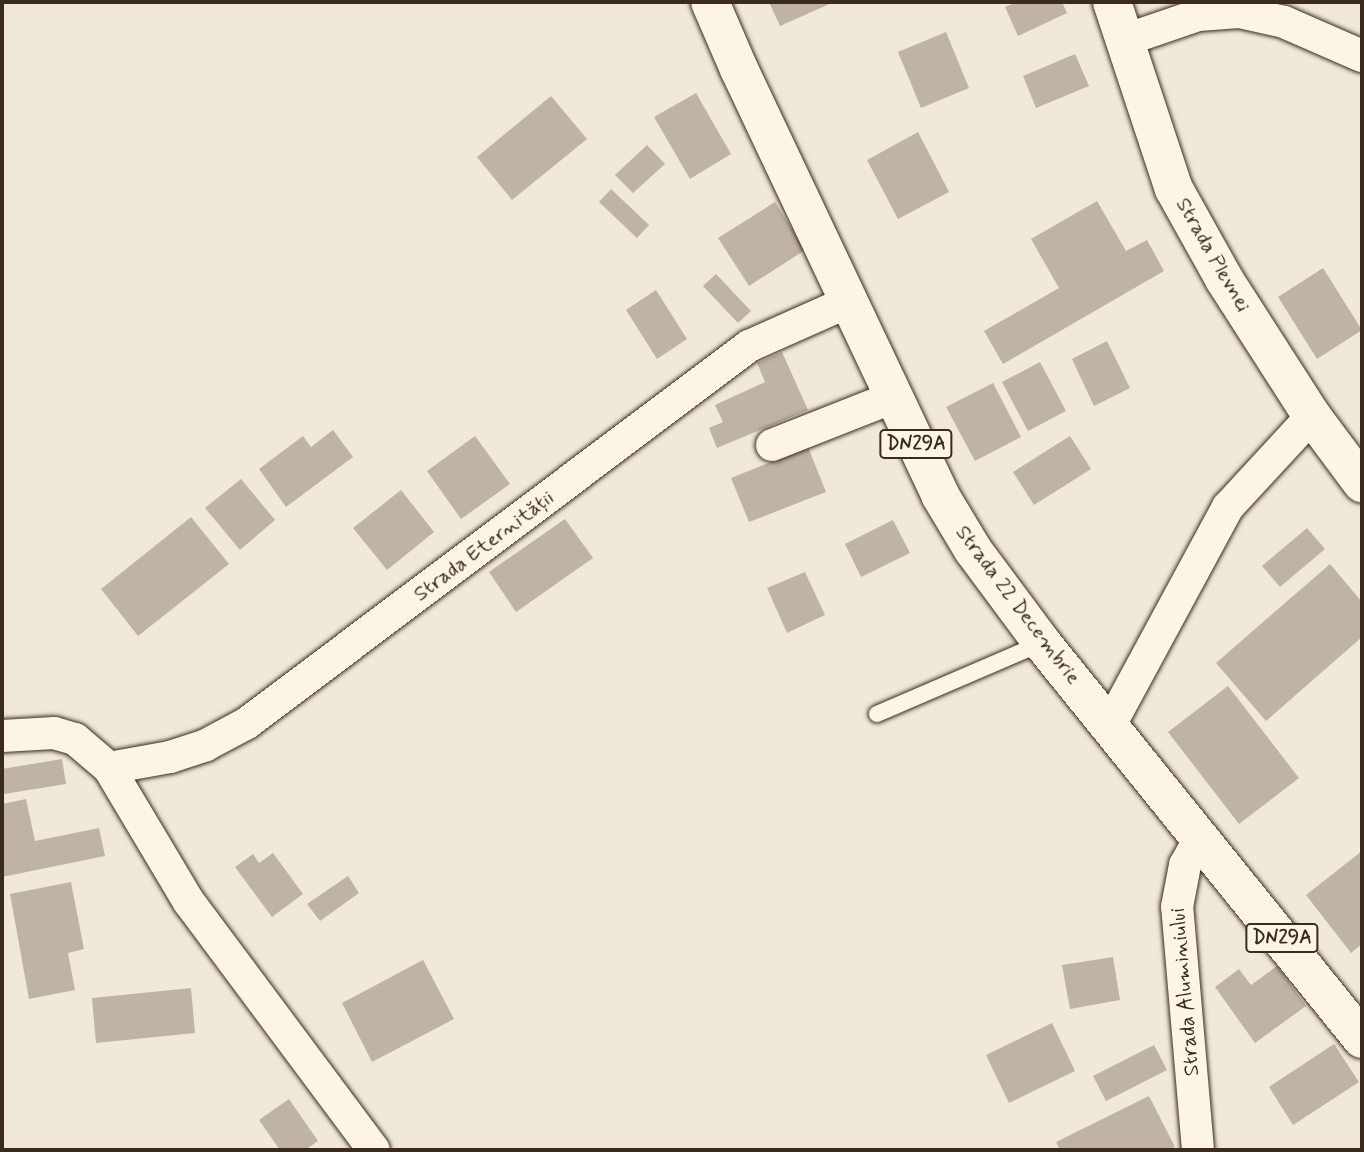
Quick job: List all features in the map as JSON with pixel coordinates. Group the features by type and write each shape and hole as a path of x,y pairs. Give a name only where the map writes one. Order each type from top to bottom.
{"main road":[{"name":"Strada 22 Decembrie","path":"710,2 940,495 973,550 1042,643 1111,724 1362,1039"},
{"name":"Strada Plevnei","path":"1112,2 1174,189 1224,279 1312,416 1362,483"}],"street":[{"path":"1125,40 1198,15 1239,12 1284,22 1362,56"},
{"name":"Strada Eternității","path":"109,768 170,757 206,745 247,723 749,346 850,301"},
{"path":"772,444 894,397"},
{"path":"1111,724 1228,507 1312,416"},
{"path":"2,736 27,732 65,736 83,745 109,768 189,902 374,1150"},
{"name":"Strada Aluminiului","path":"1198,1150 1177,907 1185,865 1200,838"}],"lane":[{"path":"877,714 1042,643"}],"building":[{"path":"769,2 834,2 780,26"},
{"path":"1017,2 1062,2 1067,13 1018,36 1005,7"},
{"path":"946,32 969,88 921,108 898,52"},
{"path":"1075,54 1089,86 1036,108 1023,76"},
{"path":"696,93 731,154 690,179 654,117"},
{"path":"551,96 587,139 512,200 477,157"},
{"path":"918,132 949,192 898,219 867,160"},
{"path":"647,145 665,164 633,193 615,175"},
{"path":"611,189 649,225 637,238 599,202"},
{"path":"1097,201 1126,251 1147,240 1164,271 1003,364 984,331 1059,288 1031,239"},
{"path":"775,202 805,250 749,286 718,238"},
{"path":"1323,268 1362,330 1317,359 1278,297"},
{"path":"716,274 751,311 738,323 703,286"},
{"path":"656,290 687,339 657,359 626,310"},
{"path":"1107,341 1130,388 1094,406 1072,359"},
{"path":"782,352 808,410 717,448 709,428 723,422 715,405 765,382 757,363"},
{"path":"1040,362 1066,411 1028,431 1002,382"},
{"path":"993,383 1021,437 975,461 946,407"},
{"path":"333,430 353,457 286,507 259,469 303,436 311,447"},
{"path":"475,436 510,484 461,519 427,471"},
{"path":"1070,436 1091,469 1034,505 1013,472"},
{"path":"808,447 826,492 749,522 731,478"},
{"path":"241,479 275,520 240,550 205,508"},
{"path":"401,490 434,532 387,570 353,528"},
{"path":"191,517 229,564 138,636 101,589"},
{"path":"565,519 593,558 516,612 489,572"},
{"path":"893,520 910,553 861,577 845,544"},
{"path":"1307,528 1325,549 1280,587 1262,566"},
{"path":"1330,564 1362,602 1362,637 1266,721 1216,663"},
{"path":"805,572 825,615 787,633 767,588"},
{"path":"1228,686 1299,778 1239,824 1168,732"},
{"path":"62,759 66,784 4,794 2,769"},
{"path":"26,799 35,841 99,828 105,856 2,877 2,804"},
{"path":"1362,851 1362,944 1351,953 1306,895"},
{"path":"273,853 303,894 272,917 235,867 253,854 259,863"},
{"path":"348,876 359,893 320,921 307,904"},
{"path":"71,882 84,949 68,953 75,990 29,999 10,894"},
{"path":"1113,957 1120,1000 1070,1009 1062,965"},
{"path":"423,960 454,1019 372,1062 342,1003"},
{"path":"1277,966 1306,1006 1255,1043 1215,987 1239,969 1251,985"},
{"path":"191,988 195,1033 96,1043 92,998"},
{"path":"1052,1023 1075,1071 1009,1103 986,1055"},
{"path":"1334,1044 1359,1082 1293,1125 1269,1087"},
{"path":"1154,1045 1167,1070 1106,1101 1093,1076"},
{"path":"1149,1096 1175,1147 1169,1150 1060,1150 1056,1142"},
{"path":"289,1099 318,1141 305,1150 280,1150 259,1120"}]}
